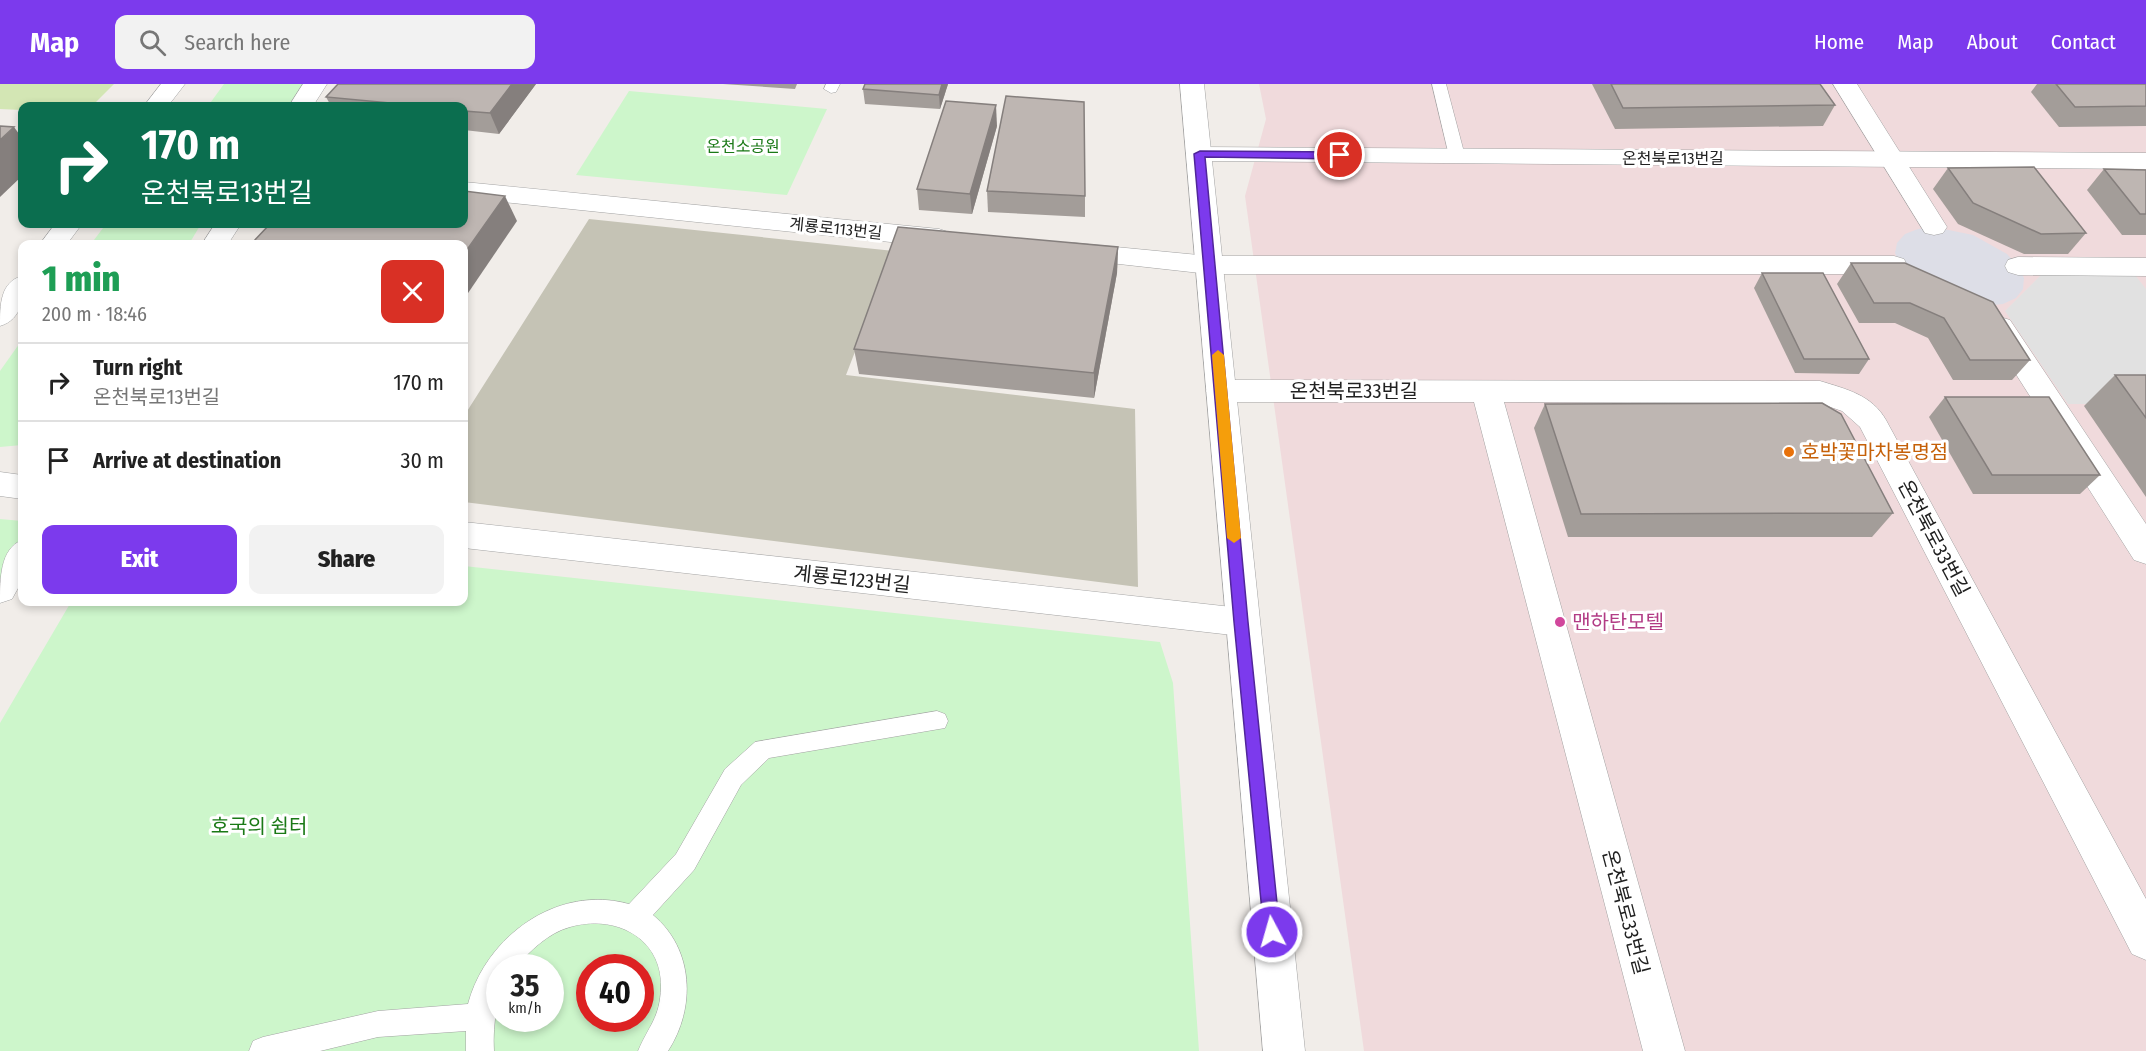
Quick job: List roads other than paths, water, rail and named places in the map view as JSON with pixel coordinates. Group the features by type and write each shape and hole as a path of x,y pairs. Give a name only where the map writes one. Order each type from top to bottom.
{"street":[{"path":"159,102 173,84"},
{"path":"304,102 315,84"},
{"path":"1192,84 1241,622 1284,1051"},
{"path":"1845,84 1934,227"},
{"name":"온천북로13번길","path":"1200,154 2146,161"},
{"name":"계룡로113번길","path":"468,190 960,240"},
{"path":"56,240 66,228"},
{"path":"1055,250 1209,265 1900,266"},
{"path":"2018,266 2146,267"},
{"path":"0,316 18,291"},
{"path":"1985,306 2146,551"},
{"name":"온천북로33번길","path":"1221,391 1820,392 1853,403 1871,420 2146,940"},
{"name":"온천북로33번길","path":"1486,391 1664,1051"},
{"path":"0,484 18,486"},
{"name":"계룡로123번길","path":"468,536 1241,622"},
{"path":"0,589 18,560"}],"lane":[{"path":"1438,84 1457,156"},
{"path":"634,917 685,862 734,777 764,749 826,737 937,721"},
{"path":"480,1051 479,1017 487,988 503,962 525,939 550,922 577,913 604,910 634,917 657,934 671,960 675,991 667,1026 652,1051"},
{"path":"263,1051 378,1024 479,1017"}],"place":[{"name":"호박꽃마차봉명점","path":"1789,452"},
{"name":"맨하탄모텔","path":"1560,622"}],"park label":[{"name":"온천소공원","path":"743,146"},
{"name":"호국의 쉼터","path":"259,826"}]}
